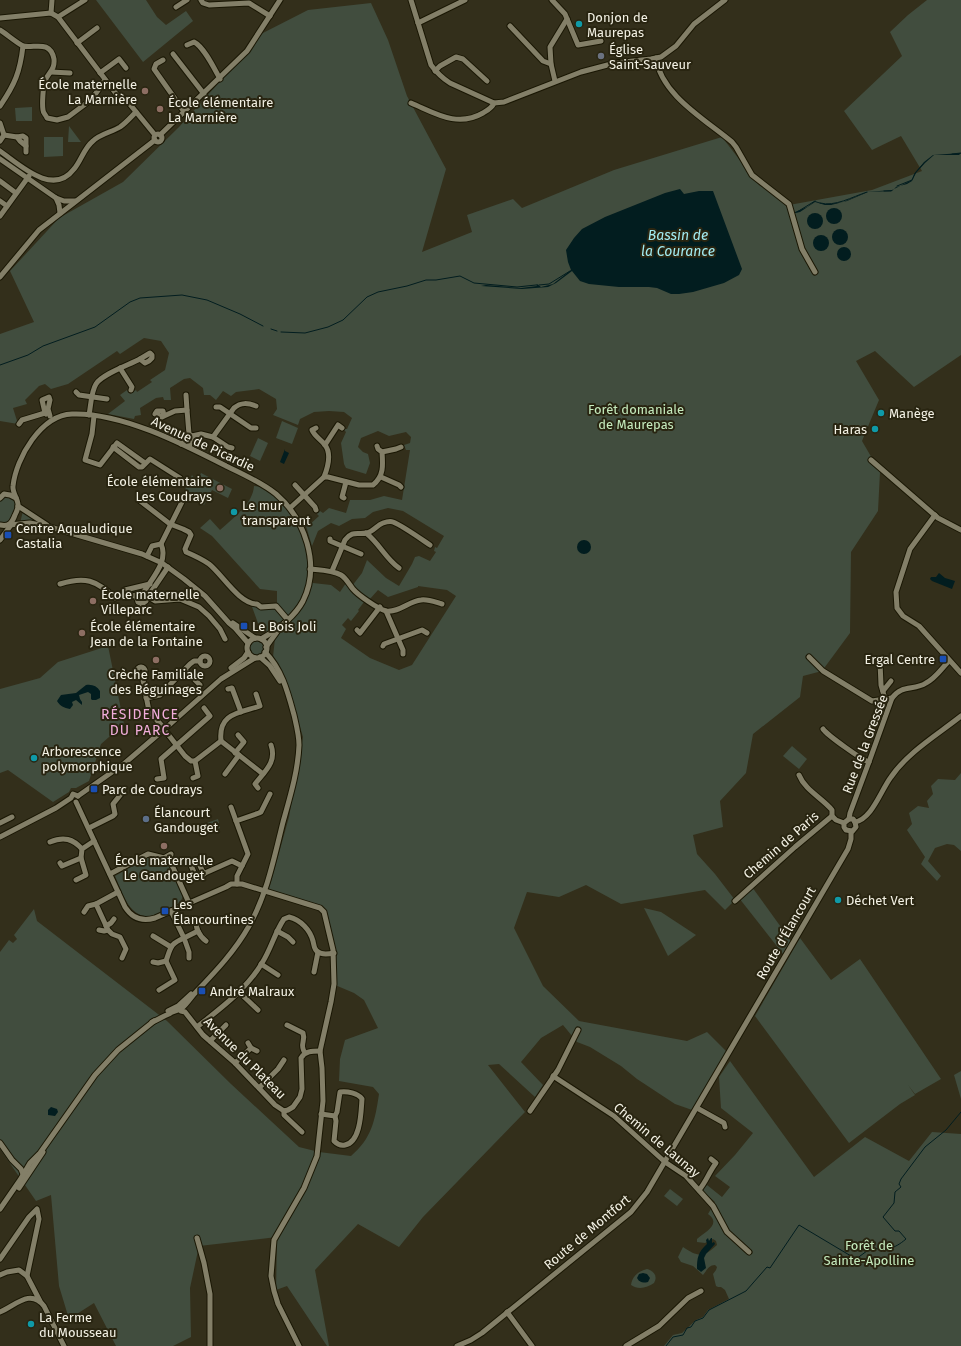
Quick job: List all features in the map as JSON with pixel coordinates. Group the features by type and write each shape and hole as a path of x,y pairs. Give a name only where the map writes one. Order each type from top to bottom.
{"street":[{"path":"51,13 52,0"},
{"path":"58,16 85,0"},
{"path":"176,6 187,0"},
{"path":"201,0 203,3 209,5 250,2 270,16"},
{"path":"0,278 39,230 60,213 69,203 75,201 157,137 185,113 220,79 247,51 280,0"},
{"path":"412,0 431,65 435,71 450,83 494,103 514,99 555,81 612,63 656,58 664,55 673,49 694,24 725,0"},
{"path":"418,23 465,0"},
{"path":"552,0 565,14 578,44 601,41"},
{"path":"0,18 51,13 58,16 117,95 128,102 157,137"},
{"path":"555,81 551,64 550,47 567,19"},
{"path":"510,26 544,61 551,64"},
{"path":"77,43 97,28"},
{"path":"0,30 23,46 41,45 53,55 53,68 45,81 43,111 47,118 57,120 68,117 92,98 105,80"},
{"path":"187,45 194,42 198,44 220,79"},
{"path":"0,106 15,81 23,46"},
{"path":"173,54 204,94"},
{"path":"435,71 440,66 456,57 463,59 487,81"},
{"path":"656,58 658,71 678,98 732,142 736,146 752,175 789,204 802,250 815,272"},
{"path":"100,73 119,59 126,68"},
{"path":"163,60 156,64 154,69 185,113"},
{"path":"51,72 70,73"},
{"path":"411,103 446,118 457,120 478,115 492,107 494,103"},
{"path":"0,151 38,178 52,180 65,177 75,169 92,141 120,127 136,112"},
{"path":"0,123 4,135"},
{"path":"4,135 17,137 26,149"},
{"path":"0,141 4,135"},
{"path":"0,159 56,198 69,203"},
{"path":"0,216 31,173"},
{"path":"0,181 16,193"},
{"path":"56,198 60,213"},
{"path":"0,201 7,206"},
{"path":"140,359 120,368 100,379 96,383 92,397 92,434 85,460 100,465 114,447 139,467 142,467 150,459 180,478"},
{"path":"120,368 132,387 131,390"},
{"path":"76,392 92,397 107,399"},
{"path":"186,395 191,435 189,447"},
{"path":"49,397 50,400 48,408 51,418 44,413 42,400 49,397"},
{"path":"213,437 230,413 238,405 250,404 256,406"},
{"path":"216,407 220,407 251,428 256,428"},
{"path":"164,416 176,411 187,410"},
{"path":"19,424 22,420 44,413"},
{"name":"Avenue de Picardie","path":"12,488 18,466 25,450 38,432 51,418 71,414 92,415 121,421 147,430 189,447 262,485 276,494 290,508 304,534 309,552 310,569 307,589 302,602 288,620 258,639"},
{"path":"325,445 338,425 342,428"},
{"path":"290,508 324,477 327,470 329,461 328,451 325,445 314,434 312,430 316,428"},
{"path":"181,444 191,435 200,434 213,437 232,448"},
{"path":"324,477 359,485 373,485 381,477 383,466 382,452 377,446"},
{"path":"382,452 401,447"},
{"path":"870,460 938,518 961,530"},
{"path":"381,477 401,487"},
{"path":"344,498 342,497 346,482"},
{"path":"295,485 316,510"},
{"path":"0,540 10,524 18,506 12,488 2,496"},
{"path":"2,496 10,495 16,498"},
{"path":"139,500 170,524 189,532 191,535 185,548 186,552 209,564 239,596 261,607 276,606 288,620"},
{"path":"136,595 138,602 142,604 146,601 146,595 144,592 162,563 164,557 161,544 183,500"},
{"path":"18,506 50,527"},
{"path":"935,515 910,549 896,592 897,608 903,616 919,626 961,673"},
{"path":"373,538 375,530 379,525 393,522 430,545"},
{"path":"0,525 30,523 50,527 147,556 162,563 194,587 235,628 248,643 247,647 250,656 257,657 270,666 289,698"},
{"path":"332,571 345,540 355,533 366,533 375,530"},
{"path":"366,533 373,538 393,563 400,568"},
{"path":"330,539 361,554"},
{"path":"147,556 152,546 161,544"},
{"path":"146,595 154,588 168,567"},
{"path":"310,569 332,571 344,577 362,598 386,611 400,609 421,600 428,600 442,604"},
{"path":"60,584 72,580 87,580 99,585 115,598 123,594 125,590 149,584 153,584 154,588"},
{"path":"123,594 126,597 146,595 155,601 180,599 199,607 220,628 225,639"},
{"path":"357,630 360,632 380,608"},
{"path":"386,611 403,650 402,654"},
{"path":"0,1209 30,1162 40,1152 95,1075 110,1058 135,1035 161,1015 181,1008 228,957 241,939 255,915 265,891 296,768 299,743 287,689 275,664 266,650 264,642 225,618"},
{"name":"Avenue de Picardie","path":"266,650 283,624"},
{"path":"383,646 384,644 398,638 422,630 427,633"},
{"path":"248,643 258,639"},
{"path":"162,726 168,726 221,679 266,650"},
{"path":"221,679 224,674 245,657 248,652"},
{"path":"809,657 823,671 872,701 892,698"},
{"path":"146,698 160,695 194,661 200,660"},
{"name":"Rue de la Gressée","path":"849,819 892,698 902,689 924,685 934,678 949,661"},
{"path":"880,662 880,685 885,699"},
{"path":"185,670 200,686"},
{"path":"142,675 149,711 162,726"},
{"path":"883,691 891,681"},
{"path":"228,689 232,688 241,712"},
{"path":"221,741 221,726 224,722 231,716 260,706 256,694"},
{"path":"157,779 164,778 161,759 176,745 212,717 204,708"},
{"path":"855,822 856,827 852,831 846,830 844,827 844,823 849,819 853,819 855,822 860,822 868,816 891,777 901,764 961,716"},
{"path":"162,726 160,730 162,732"},
{"path":"168,726 168,733 176,745 191,761 195,761"},
{"path":"823,729 826,733 863,760 869,762"},
{"path":"0,838 74,800 125,763 162,732 168,733"},
{"path":"224,774 244,742 238,735"},
{"path":"221,741 263,774"},
{"path":"195,761 221,741"},
{"path":"255,785 272,761 274,755 271,743"},
{"path":"193,778 198,776 195,761"},
{"path":"799,775 801,781 812,792 826,802 832,810 832,816"},
{"path":"89,828 115,814 113,804 121,794"},
{"path":"236,821 261,812 270,794"},
{"path":"74,800 89,828 127,911 138,918 150,920 226,886 237,884 320,908 324,912 334,953 333,990 320,1051 323,1101 317,1156 304,1188 274,1240 271,1276 278,1304 300,1346"},
{"path":"232,807 248,854 237,876 237,884"},
{"name":"Chemin de Paris","path":"735,901 832,816 844,823"},
{"path":"0,823 12,817"},
{"name":"Route d'Élancourt","path":"734,1044 848,849 852,831"},
{"path":"50,842 66,839 76,842 82,849 81,858 86,876 76,880"},
{"path":"82,849 94,841"},
{"path":"110,874 148,854 164,858 171,854 171,864 189,903"},
{"path":"60,863 62,866 81,858"},
{"path":"204,874 232,861 242,866"},
{"path":"84,912 88,906 96,904 118,892"},
{"path":"96,904 107,928 112,934 120,937 126,949 122,958"},
{"path":"171,911 184,938 189,952 189,958"},
{"path":"197,1027 239,992 250,980 269,950 284,919 289,917 302,923 308,930 313,940 314,948 318,952 322,954 334,953"},
{"path":"100,930 104,931 114,919"},
{"path":"196,919 195,924 201,938 206,941"},
{"path":"159,990 175,980 166,961 174,942 198,931"},
{"path":"278,931 293,942"},
{"path":"153,936 171,947"},
{"path":"314,972 318,952"},
{"path":"153,962 158,963 166,961"},
{"path":"261,964 278,975"},
{"path":"239,992 258,1010"},
{"name":"Avenue du Plateau","path":"181,1008 210,1041 236,1064 275,1105 284,1111 293,1107 300,1097 302,1089 301,1058 305,1053 302,1050 304,1037 303,1033 287,1025"},
{"path":"210,1041 226,1025"},
{"path":"530,1111 553,1076 578,1030"},
{"name":"Route de Montfort","path":"457,1346 482,1333 631,1212 647,1192 734,1044"},
{"path":"236,1064 249,1046 257,1051"},
{"path":"305,1053 320,1051"},
{"path":"259,1088 278,1069 284,1060"},
{"name":"Chemin de Launay","path":"553,1076 614,1116 665,1162 686,1176 713,1206 727,1232 749,1252"},
{"path":"340,1092 348,1092 361,1097 358,1130 353,1140 348,1144 344,1145 334,1141 336,1120 334,1116 337,1112 340,1092"},
{"path":"697,1108 724,1123 724,1127"},
{"path":"284,1111 284,1115 302,1132"},
{"path":"321,1114 334,1116"},
{"path":"0,1213 41,1156 64,1119"},
{"path":"0,1143 12,1160 26,1174 21,1185"},
{"path":"699,1190 707,1180 708,1175 716,1163 711,1158"},
{"path":"0,1259 29,1217 37,1209 39,1219 27,1276"},
{"path":"197,1238 210,1294 210,1346"},
{"path":"0,1275 19,1270 27,1276 64,1346"},
{"path":"30,1300 31,1284"},
{"path":"626,1346 659,1326 688,1298 701,1291"},
{"path":"0,1316 30,1300 36,1292"},
{"path":"0,1312 23,1300 40,1301"},
{"path":"30,1300 42,1307 48,1315"},
{"path":"507,1312 532,1346"}],"green space":[{"path":"96,0 146,0 157,17 166,25 186,11 193,21 143,62"},
{"name":"Forêt domaniale de Maurepas","path":"927,0 961,0 961,355 914,387 875,351 856,361 879,400 862,441 880,472 878,511 851,552 850,633 822,671 803,676 800,697 753,734 746,773 720,801 723,827 693,835 697,854 735,900 725,910 705,890 621,904 586,885 559,897 527,892 514,928 543,986 579,1021 687,1041 707,1032 727,1052 695,1111 675,1104 637,1079 621,1066 590,1047 577,1042 563,1025 541,1038 521,1062 543,1085 535,1097 499,1064 488,1065 525,1112 423,1217 399,1247 358,1224 315,1270 329,1346 327,1346 287,1286 276,1290 277,1237 199,1246 190,1288 191,1337 173,1346 116,1346 94,1303 69,1319 59,1286 51,1195 36,1201 0,1149 0,952 9,940 13,943 17,939 14,935 34,909 37,921 167,1021 231,1084 299,1147 319,1152 351,1156 364,1142 368,1135 374,1120 378,1103 379,1094 373,1087 339,1081 340,1059 345,1040 378,1028 364,1000 354,993 335,985 332,952 320,908 269,889 289,817 303,737 285,677 273,657 275,638 259,626 251,604 277,604 277,591 260,589 212,536 200,528 210,519 220,530 246,505 253,493 254,486 263,487 289,509 303,534 310,578 313,583 331,585 340,592 346,583 364,602 351,621 348,618 342,625 346,629 341,638 370,658 399,670 412,665 456,596 447,590 418,586 388,597 378,590 369,600 352,586 362,573 367,560 386,578 399,586 415,557 419,556 430,561 436,552 434,551 435,547 437,548 444,536 403,511 388,508 373,512 365,518 352,519 339,526 331,523 318,531 312,546 306,526 308,526 319,516 317,514 320,511 323,513 329,508 346,513 350,500 370,500 384,496 402,500 410,450 406,450 404,445 410,443 411,437 406,432 389,436 378,431 361,438 358,447 363,452 368,454 370,463 366,474 346,468 344,464 341,443 346,432 344,430 347,429 352,418 344,412 314,412 300,419 298,425 273,415 277,409 276,399 259,389 236,392 231,396 223,391 216,400 210,395 204,395 203,388 190,378 184,379 170,388 171,400 164,400 163,397 156,398 140,408 141,415 135,416 134,419 108,414 125,401 120,395 127,390 130,394 136,390 137,392 152,382 150,380 165,370 169,353 161,341 144,338 120,354 117,351 68,384 51,389 45,384 39,386 25,400 27,404 13,408 18,424 0,421 0,334 34,322 10,271 59,218 123,182 179,127 243,56 259,35 308,10 371,3 388,40 407,96 446,169 422,252 472,232 467,215 513,199 522,208 614,170 722,137 759,185 789,205 872,190 922,171 901,136 872,150 844,111 902,56 890,32"},
{"path":"32,107 32,121 16,121 15,108"},
{"path":"69,126 81,142 68,142"},
{"path":"44,137 63,137 63,156 44,157"},
{"path":"282,421 298,428 292,444 276,438"},
{"path":"258,438 268,443 260,461 250,456"},
{"path":"201,473 232,489 228,498 212,490 204,505 183,494 192,475 197,482"},
{"path":"5,497 11,497 14,499 15,506 10,523 0,524 0,501"},
{"path":"23,511 43,524 20,523"},
{"path":"254,641 260,641 264,645 264,651 260,655 254,655 250,651 250,645"},
{"path":"108,646 124,724 101,744 89,781 76,788 71,788 69,792 53,802 8,770 0,773 0,689 40,678 58,662"},
{"path":"792,746 807,759 799,769 783,756"},
{"path":"961,773 961,851 954,845 947,844 935,848 928,861 941,876 937,881 921,864 925,857 907,830 912,824 909,813 918,806 929,808 927,801 933,794 931,786 938,779 955,780"},
{"path":"218,819 220,828 206,832 204,824"},
{"path":"149,857 160,859 170,865 183,896 180,903 159,914 144,916 138,914 132,909 115,876"},
{"path":"752,887 791,941 783,954 739,898"},
{"path":"644,908 661,912 696,935 668,956"},
{"path":"800,938 831,980 860,959 941,1079 915,1094 908,1085 915,1095 900,1104 849,1143 755,1016"},
{"name":"Forêt de Sainte-Apolline","path":"730,1061 814,1177 865,1137 909,1161 932,1132 961,1134 961,1346 664,1346 673,1335 682,1333 696,1320 703,1317 708,1310 729,1299 725,1290 716,1286 713,1274 717,1267 715,1265 710,1267 703,1275 693,1266 681,1262 678,1257 683,1247 700,1255 708,1252 717,1245 716,1241 713,1239 705,1243 697,1242 697,1239 708,1231 713,1224 712,1218 708,1214 715,1202 702,1190 707,1185 722,1197 730,1187 715,1176 753,1133 721,1108 719,1077"},
{"path":"961,1071 961,1099 954,1075"},
{"path":"670,1189 683,1199 677,1206 664,1196"},
{"path":"647,1269 655,1274 656,1278 654,1283 642,1288 637,1288 631,1285 636,1274"}],"water":[{"path":"961,153 959,155 934,155 916,173 912,181 900,186 912,180 915,173 924,162 933,155"},
{"name":"Bassin de la Courance","path":"680,189 684,194 699,191 713,191 742,269 739,275 724,283 693,292 679,294 671,294 657,288 649,287 619,287 589,284 580,281 572,271 556,283 548,287 522,289 481,286 486,285 521,288 537,286 537,284 541,287 553,284 571,270 566,250 582,229 605,217 665,193"},
{"path":"894,189 892,191 868,192 843,202 867,192"},
{"path":"815,201 824,204 843,202 825,205 815,202 800,212 795,213"},
{"path":"834,208 840,210 842,216 840,222 834,224 828,222 826,216 828,210"},
{"path":"815,213 821,215 823,221 821,227 815,229 809,227 807,221 809,215"},
{"path":"840,229 846,231 848,237 846,243 840,245 834,243 832,237 834,231"},
{"path":"821,235 827,237 829,243 827,249 821,251 815,249 813,243 815,237"},
{"path":"841,247 847,247 851,251 851,257 847,261 841,261 837,257 837,251"},
{"path":"285,449 285,451 289,453 284,464 280,462"},
{"path":"584,540 589,542 591,547 589,552 584,554 579,552 577,547 579,542"},
{"path":"939,573 945,578 955,581 952,589 930,579 931,577 936,577"},
{"path":"86,685 96,687 100,691 100,698 92,700 91,694 88,692 79,695 82,705 76,700 72,702 73,705 70,709 62,706 57,701 61,695 76,693"},
{"path":"51,1107 57,1109 58,1112 55,1116 48,1115 48,1110"},
{"path":"708,1238 709,1241 712,1238 712,1243 714,1242 715,1244 704,1258 706,1268 701,1272 697,1269 698,1258 707,1244 706,1240"},
{"path":"639,1274 647,1274 650,1278 648,1282 639,1281 637,1278"}],"waterway":[{"path":"952,154 961,153"},
{"path":"897,186 912,180 915,173 923,164"},
{"path":"884,191 891,191"},
{"path":"820,203 838,203 867,192"},
{"path":"797,212 815,201"},
{"path":"539,285 549,284 570,271"},
{"path":"281,332 305,333 328,327 343,320 367,297 378,292 407,286 426,280 460,276 474,283 517,287 536,285"},
{"path":"0,365 28,355 43,346 95,327 130,302 140,298 182,295 207,300 263,326"},
{"path":"271,329 277,331"},
{"path":"666,1346 673,1337 683,1335 687,1328 691,1327 695,1321 703,1318 709,1310 746,1291 767,1267 770,1268 799,1225 856,1259 871,1248 881,1249 893,1247 906,1239 899,1231 895,1231 883,1217 894,1203 895,1192 901,1187 899,1184 901,1179 925,1147 946,1130 961,1112"}],"place":[{"name":"Donjon de Maurepas","path":"579,24"},
{"name":"Église Saint-Sauveur","path":"601,56"},
{"name":"École maternelle La Marnière","path":"145,91"},
{"name":"École élémentaire La Marnière","path":"160,109"},
{"name":"Manège","path":"881,413"},
{"name":"Haras","path":"875,429"},
{"name":"École élémentaire Les Coudrays","path":"220,488"},
{"name":"Le mur transparent","path":"234,512"},
{"name":"Centre Aqualudique Castalia","path":"8,535"},
{"name":"École maternelle Villeparc","path":"93,601"},
{"name":"Le Bois Joli","path":"244,626"},
{"name":"École élémentaire Jean de la Fontaine","path":"82,633"},
{"name":"Ergal Centre","path":"943,659"},
{"name":"Crèche Familiale des Béguinages","path":"156,660"},
{"name":"Arborescence polymorphique","path":"34,758"},
{"name":"Parc de Coudrays","path":"94,789"},
{"name":"Élancourt Gandouget","path":"146,819"},
{"name":"École maternelle Le Gandouget","path":"164,846"},
{"name":"Déchet Vert","path":"838,900"},
{"name":"Les Élancourtines","path":"165,911"},
{"name":"André Malraux","path":"202,991"},
{"name":"La Ferme du Mousseau","path":"31,1324"}],"district":[{"name":"RÉSIDENCE DU PARC","path":"140,722"}]}
